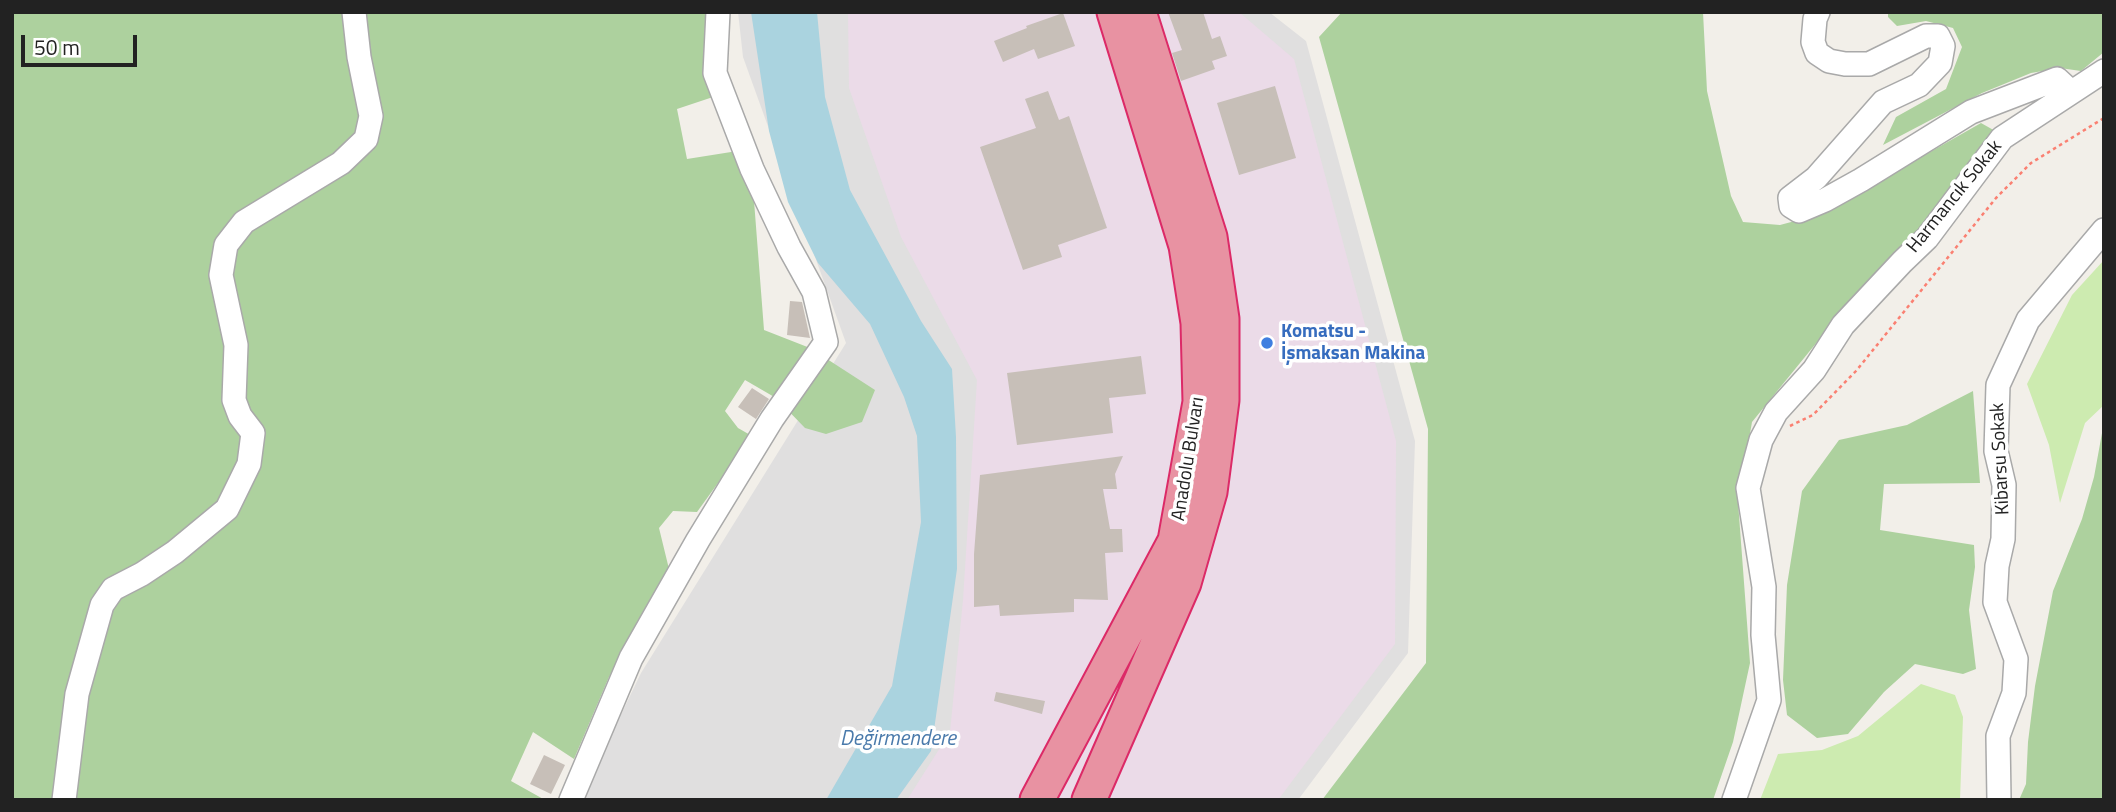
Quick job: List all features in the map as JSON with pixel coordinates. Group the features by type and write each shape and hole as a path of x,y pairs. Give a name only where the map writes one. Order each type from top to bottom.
{"highway":[{"name":"Anadolu Bulvarı","path":"1037,800 1175,541 1200,402 1198,323 1186,246 1114,12"},
{"name":"Anadolu Bulvarı","path":"1089,800 1184,583 1210,492 1222,400 1222,319 1210,237 1139,12"}],"street":[{"path":"64,800 77,694 102,605 113,589 175,552 227,509 249,464 253,433 240,416 234,400 236,345 221,275 226,245 244,222 341,163 366,139 371,117 359,57 354,12"},
{"path":"571,800 631,658 698,540 772,419 826,342 814,292 752,169 715,73 719,12"},
{"path":"1818,12 1813,42 1817,53 1829,61 1869,64 1926,36 1938,36 1943,46 1940,63 1919,85 1883,102 1816,178 1790,198 1791,206 1799,211 1861,180 1971,112 2057,79 2071,92 2104,71"},
{"name":"Harmancık Sokak","path":"1734,800 1769,700 1763,635 1765,587 1748,488 1761,440 1776,412 1815,370 1843,325 1927,238 2002,138 2071,92"},
{"name":"Kibarsu Sokak","path":"1999,800 1998,736 2014,693 2016,659 1995,602 1997,566 2003,539 2004,485 1997,451 1998,385 2028,320 2104,230"}],"path":[{"path":"1761,440 1813,415 1856,371 1996,198 2031,163 2104,118"}],"shaded area":[{"path":"738,12 1269,12 1306,41 1415,441 1408,653 1298,800 580,800 641,673 846,343 743,57"},
{"path":"848,12 1239,12 1294,59 1396,441 1395,644 1278,800 907,800 950,732 963,600 977,380 901,237 849,88"}],"green space":[{"path":"12,12 717,12 728,92 677,109 687,159 750,149 764,330 810,348 875,390 862,422 826,434 805,428 776,398 745,380 725,411 738,428 752,436 697,512 673,511 659,528 669,569 609,677 574,759 533,732 511,781 545,800 12,800"},
{"path":"1342,12 1703,12 1707,91 1731,196 1743,222 1780,225 1821,214 1981,123 1997,132 1918,231 1861,288 1752,422 1738,502 1750,663 1733,742 1713,800 1322,800 1426,663 1428,429 1319,37"},
{"path":"1888,12 2104,12 2104,52 2081,71 2060,68 2031,73 1982,93 1883,145 1896,117 1946,89 1962,47 1953,28 1926,21 1897,26 1888,17"},
{"path":"2104,260 2104,405 2085,423 2060,503 2049,445 2027,384 2072,295"},
{"path":"1973,391 1980,483 1884,484 1880,530 1974,545 1975,567 1969,610 1976,669 1963,674 1915,664 1884,692 1848,734 1817,738 1787,715 1783,680 1787,585 1802,491 1839,440 1907,425"},
{"path":"2104,422 2104,800 2019,800 2026,784 2035,686 2053,591 2082,519 2094,477"},
{"path":"1921,684 1955,695 1963,717 1960,800 1760,800 1778,754 1822,750 1858,736"}],"water":[{"name":"Değirmendere","path":"751,12 817,12 825,97 850,190 921,321 952,369 956,437 957,569 931,751 896,800 826,800 892,686 921,522 917,436 904,397 870,324 818,263 788,202 769,131"}],"building":[{"path":"1168,12 1203,12 1212,39 1220,36 1227,56 1212,61 1215,69 1181,81 1172,53 1182,50"},
{"path":"1063,13 1075,46 1038,59 1034,49 1003,62 994,41"},
{"path":"1275,86 1296,158 1239,175 1217,103"},
{"path":"1048,91 1059,120 1069,116 1107,228 1058,245 1062,257 1023,270 980,147 1036,128 1025,99"},
{"path":"790,301 802,302 810,338 787,335"},
{"path":"1141,356 1146,394 1109,398 1113,433 1017,445 1007,373"},
{"path":"752,388 769,399 756,419 738,407"},
{"path":"1123,456 1115,474 1117,489 1103,489 1110,529 1122,529 1123,552 1105,553 1108,600 1074,599 1074,612 1000,616 999,605 974,607 974,554 980,475"},
{"path":"996,692 1045,701 1042,714 994,701"},
{"path":"544,755 565,765 551,794 530,784"}],"place":[{"name":"Komatsu - İşmaksan Makina","path":"1267,343"}]}
